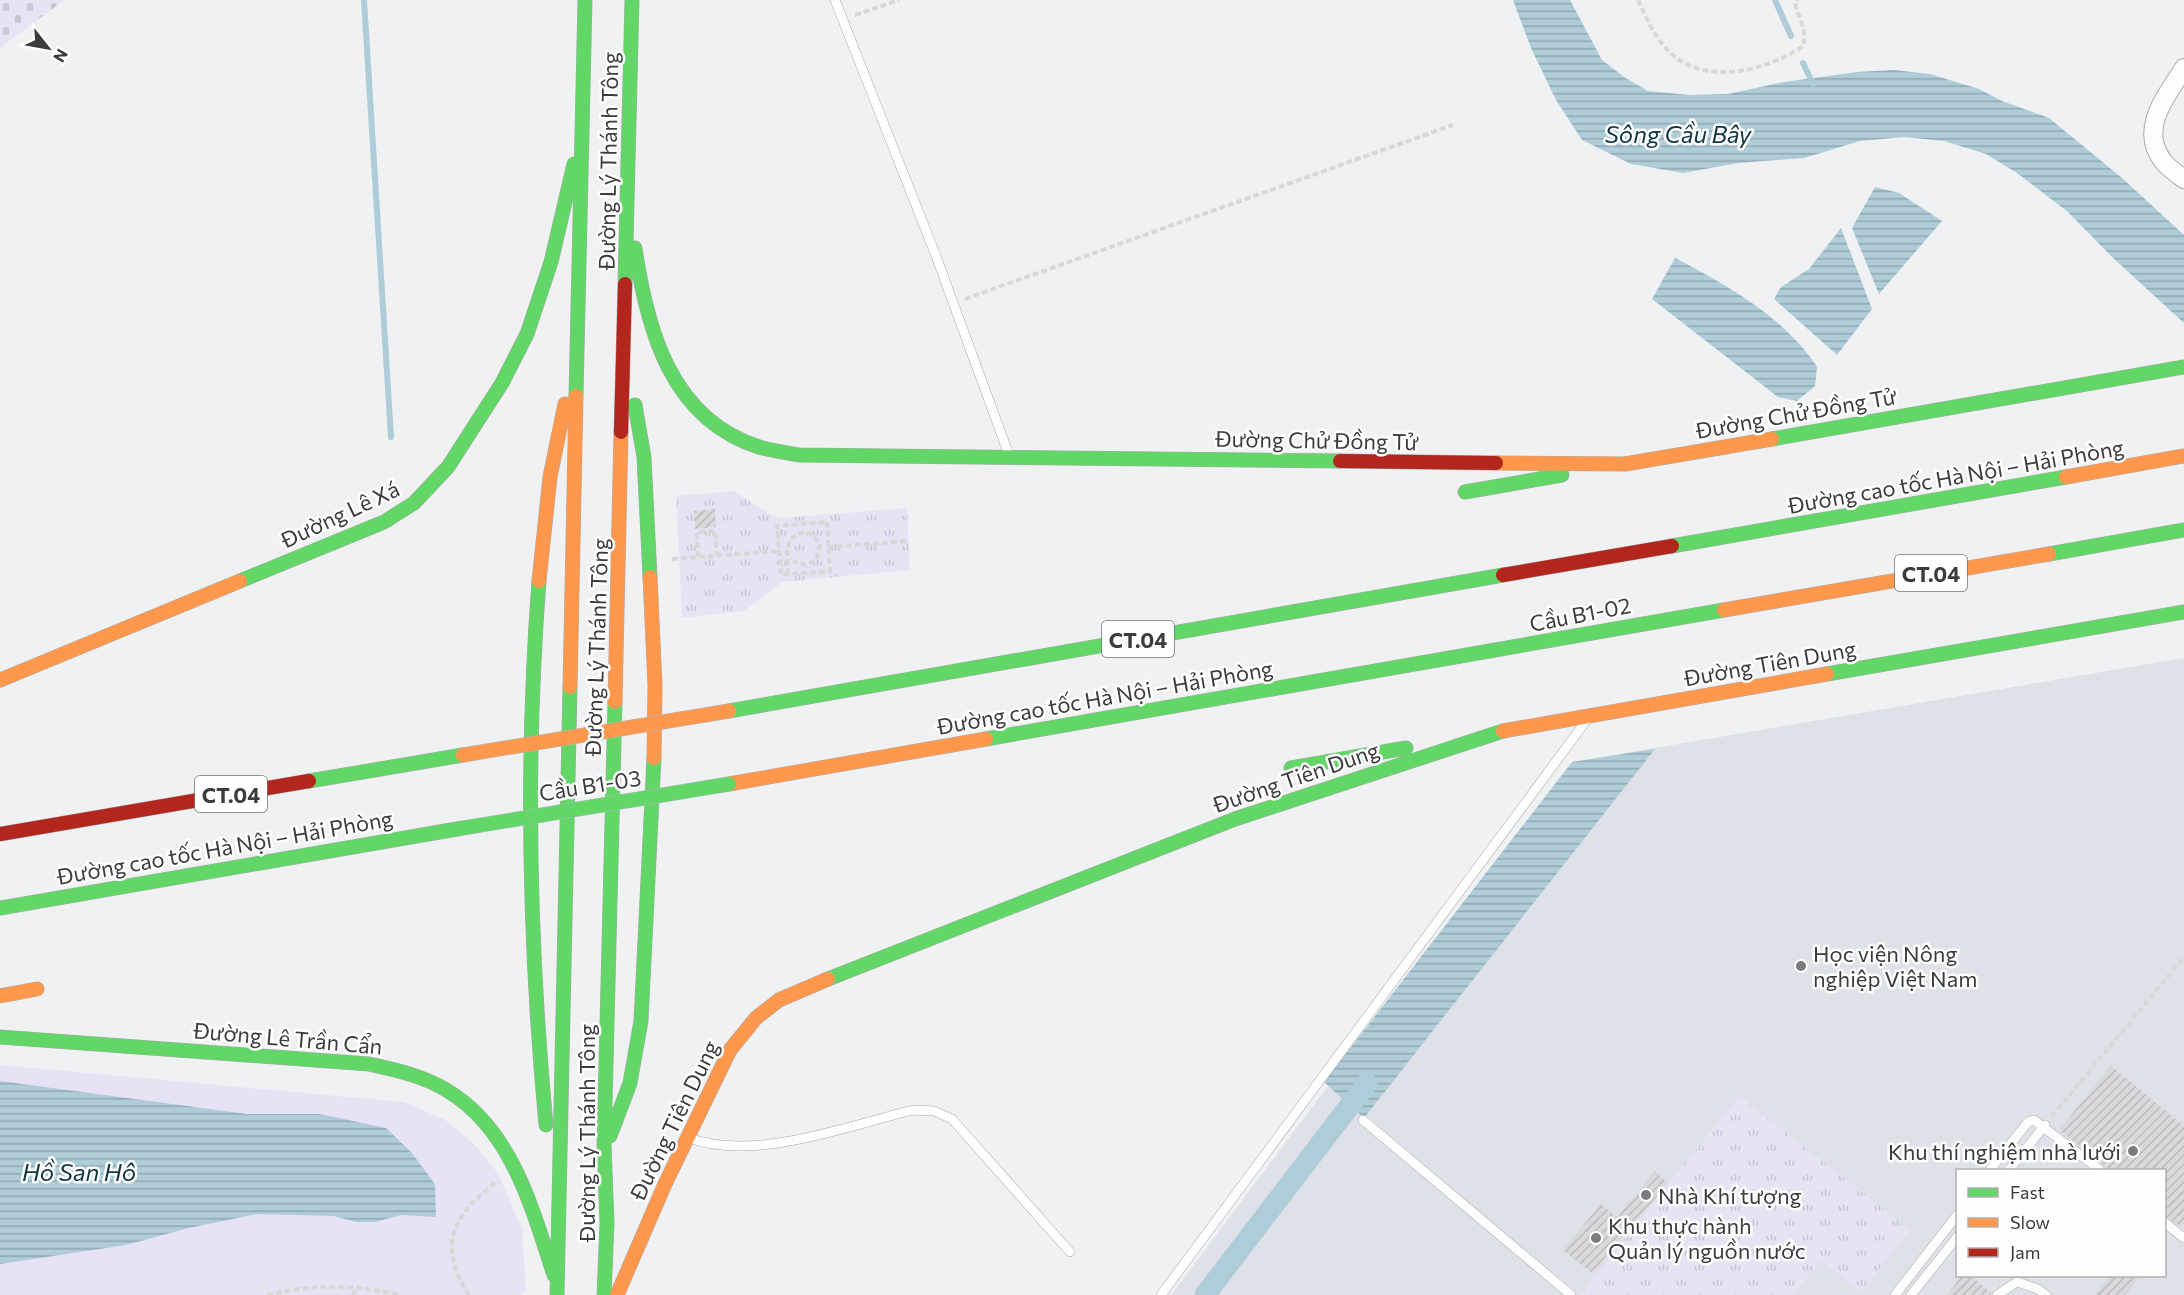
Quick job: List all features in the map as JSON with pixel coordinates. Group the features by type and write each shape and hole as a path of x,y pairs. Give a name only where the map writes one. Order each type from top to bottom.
{"main road":[{"name":"Đường Lý Thánh Tông","path":"557,1290 585,0"},
{"name":"Đường Lý Thánh Tông","path":"604,1295 607,1223 604,1145 632,0"},
{"name":"Đường Lê Xá","path":"0,680 384,522 401,514 432,489 454,460 486,409 517,357 532,323 550,264 582,131"},
{"name":"Đường Chử Đồng Tử","path":"628,182 639,283 654,345 677,389 710,423 736,439 785,454 1625,464 2184,367"},
{"path":"561,1179 546,1126 536,993 531,891 530,722 540,567 554,446 577,364"},
{"path":"604,1145 620,1118 631,1083 641,1006 655,714 643,446 639,418 624,369"},
{"name":"Đường cao tốc Hà Nội – Hải Phòng","path":"0,834 1735,537 2184,456"},
{"path":"1465,492 1625,464"},
{"name":"Cầu B1-02","path":"1488,652 2184,530"},
{"name":"Đường Tiên Dung","path":"617,1295 687,1138 737,1039 756,1018 792,993 1235,819 1491,733 2184,612"},
{"name":"Đường cao tốc Hà Nội – Hải Phòng","path":"729,784 1488,652"},
{"path":"1291,768 1491,733"},
{"name":"Cầu B1-03","path":"457,828 729,784"},
{"name":"Đường cao tốc Hà Nội – Hải Phòng","path":"0,908 457,828"},
{"path":"0,996 37,989"},
{"name":"Đường Lê Trần Cẩn","path":"0,1038 369,1064 392,1068 432,1082 468,1106 494,1132 508,1152 530,1200 557,1290"}],"street":[{"path":"2184,68 2159,108 2152,127 2154,145 2163,161 2184,180"}],"lane":[{"path":"835,0 953,303 1010,457"},
{"path":"1161,1295 1590,716"},
{"path":"687,1138 720,1147 770,1144 913,1110 934,1111 952,1119 1070,1252"},
{"path":"1363,1120 1571,1295"},
{"path":"1991,1169 2028,1122 2034,1120 2044,1125 2099,1169"},
{"path":"2010,1169 2044,1125"},
{"path":"1895,1295 1956,1217"},
{"path":"2166,1224 2184,1238"},
{"path":"1911,1295 1956,1239"},
{"path":"1997,1295 2017,1282 2038,1289 2046,1295"}],"path":[{"path":"843,19 899,0"},
{"path":"1638,0 1664,46 1681,60 1708,71 1724,73 1761,68 1787,57 1803,46 1805,39 1795,3 1797,0"},
{"path":"953,303 1453,125"},
{"path":"826,522 830,571 781,575 779,551 777,526 826,522"},
{"path":"698,557 697,532 715,531 717,555"},
{"path":"788,574 787,550 790,539 804,532 814,536 820,545 816,560 806,565 793,561"},
{"path":"828,547 908,541"},
{"path":"679,558 779,551"},
{"path":"2044,1125 2184,957"},
{"path":"469,1295 451,1260 452,1236 476,1201 502,1176"},
{"path":"267,1295 321,1285 359,1287 400,1295"},
{"path":"351,1295 359,1287"}],"shaded area":[{"name":"Học viện Nông nghiệp Việt Nam","path":"2184,658 2184,1295 1171,1295 1572,762"}],"green space":[{"path":"0,0 64,0 0,48"},
{"path":"734,491 771,515 782,518 907,508 910,570 782,582 744,611 682,618 676,496"},
{"path":"0,1065 404,1102 444,1119 474,1144 498,1173 522,1229 526,1291 520,1295 0,1295"},
{"path":"1739,1096 1910,1230 1861,1292 1821,1260 1793,1295 1580,1295"}],"water":[{"name":"Sông Cầu Bây","path":"1513,0 1570,0 1602,60 1624,77 1648,91 1690,95 1728,94 1784,82 1857,72 1894,70 1930,74 1979,89 2002,101 2049,118 2122,178 2184,235 2184,323 2112,257 2068,212 2017,173 1986,154 1944,141 1904,137 1860,141 1804,158 1738,163 1683,173 1631,164 1582,140 1556,100 1531,48"},
{"path":"1875,187 1899,193 1942,221 1879,294 1852,228"},
{"path":"1841,228 1872,309 1837,355 1774,299 1781,287 1809,269"},
{"path":"1675,258 1734,291 1789,333 1817,367 1815,386 1797,401 1778,397 1652,299"},
{"path":"1655,749 1364,1118 1324,1082 1572,762"},
{"name":"Hồ San Hô","path":"0,1081 247,1114 320,1114 386,1128 411,1152 435,1184 436,1217 401,1215 375,1222 356,1222 334,1216 257,1214 189,1228 126,1245 0,1264"}],"building":[{"path":"715,509 716,527 695,529 694,511"},
{"name":"Khu thí nghiệm nhà lưới","path":"2111,1066 2184,1126 2184,1222 2181,1227 2166,1216 2166,1169 2106,1169 2059,1130"},
{"name":"Khu thực hành Quản lý nguồn nước","path":"1655,1171 1668,1183 1592,1273 1563,1250 1601,1204 1617,1217"},
{"path":"1960,1277 1972,1277 1991,1293 1990,1295 1947,1295"},
{"path":"2109,1277 2139,1277 2125,1295 2095,1295"}],"waterway":[{"path":"364,0 391,437"},
{"path":"1775,0 1791,36"},
{"path":"1803,63 1813,84"},
{"path":"1205,1295 1367,1083"}],"traffic: fast":[{"path":"576,396 585,0"},
{"path":"625,284 632,0"},
{"path":"240,581 384,522 414,503 448,467 502,383 527,334 551,262 574,164"},
{"path":"635,248 647,310 668,368 684,393 704,416 729,434 759,447 800,455 1340,461"},
{"path":"1772,439 2184,367"},
{"path":"635,405 644,457 650,577"},
{"path":"1465,492 1562,475"},
{"path":"1672,546 2066,477"},
{"path":"2049,554 2184,530"},
{"path":"729,711 1503,575"},
{"path":"539,581 532,717 531,853 536,989 546,1125"},
{"path":"986,739 1724,610"},
{"path":"1827,674 2184,612"},
{"path":"557,1295 570,687"},
{"path":"604,1295 607,1223 604,1145 615,702"},
{"path":"828,979 1235,819 1503,731"},
{"path":"1291,768 1406,748"},
{"path":"309,781 463,755"},
{"path":"610,1136 630,1083 641,1021 654,758"},
{"path":"457,829 729,784"},
{"path":"0,908 457,829"},
{"path":"0,1037 369,1064 420,1077 448,1091 470,1107 504,1149 528,1198 554,1275"}],"traffic: slow":[{"path":"570,687 576,396"},
{"path":"539,581 550,477 565,404"},
{"path":"615,702 621,432"},
{"path":"1496,463 1625,464 1772,439"},
{"path":"2066,477 2184,456"},
{"path":"1724,610 2049,554"},
{"path":"650,577 655,685 654,758"},
{"path":"0,680 240,581"},
{"path":"1503,731 1827,674"},
{"path":"463,755 729,711"},
{"path":"729,784 986,739"},
{"path":"617,1295 665,1184 730,1050 756,1018 779,1000 828,979"},
{"path":"0,996 37,989"}],"traffic: jam":[{"path":"621,432 625,284"},
{"path":"1340,461 1496,463"},
{"path":"1503,575 1672,546"},
{"path":"0,834 309,781"}],"place":[{"name":"Học viện Nông nghiệp Việt Nam","path":"1801,966"},
{"name":"Khu thí nghiệm nhà lưới","path":"2133,1151"},
{"name":"Nhà Khí tượng","path":"1646,1195"},
{"name":"Khu thực hành Quản lý nguồn nước","path":"1596,1238"}]}
